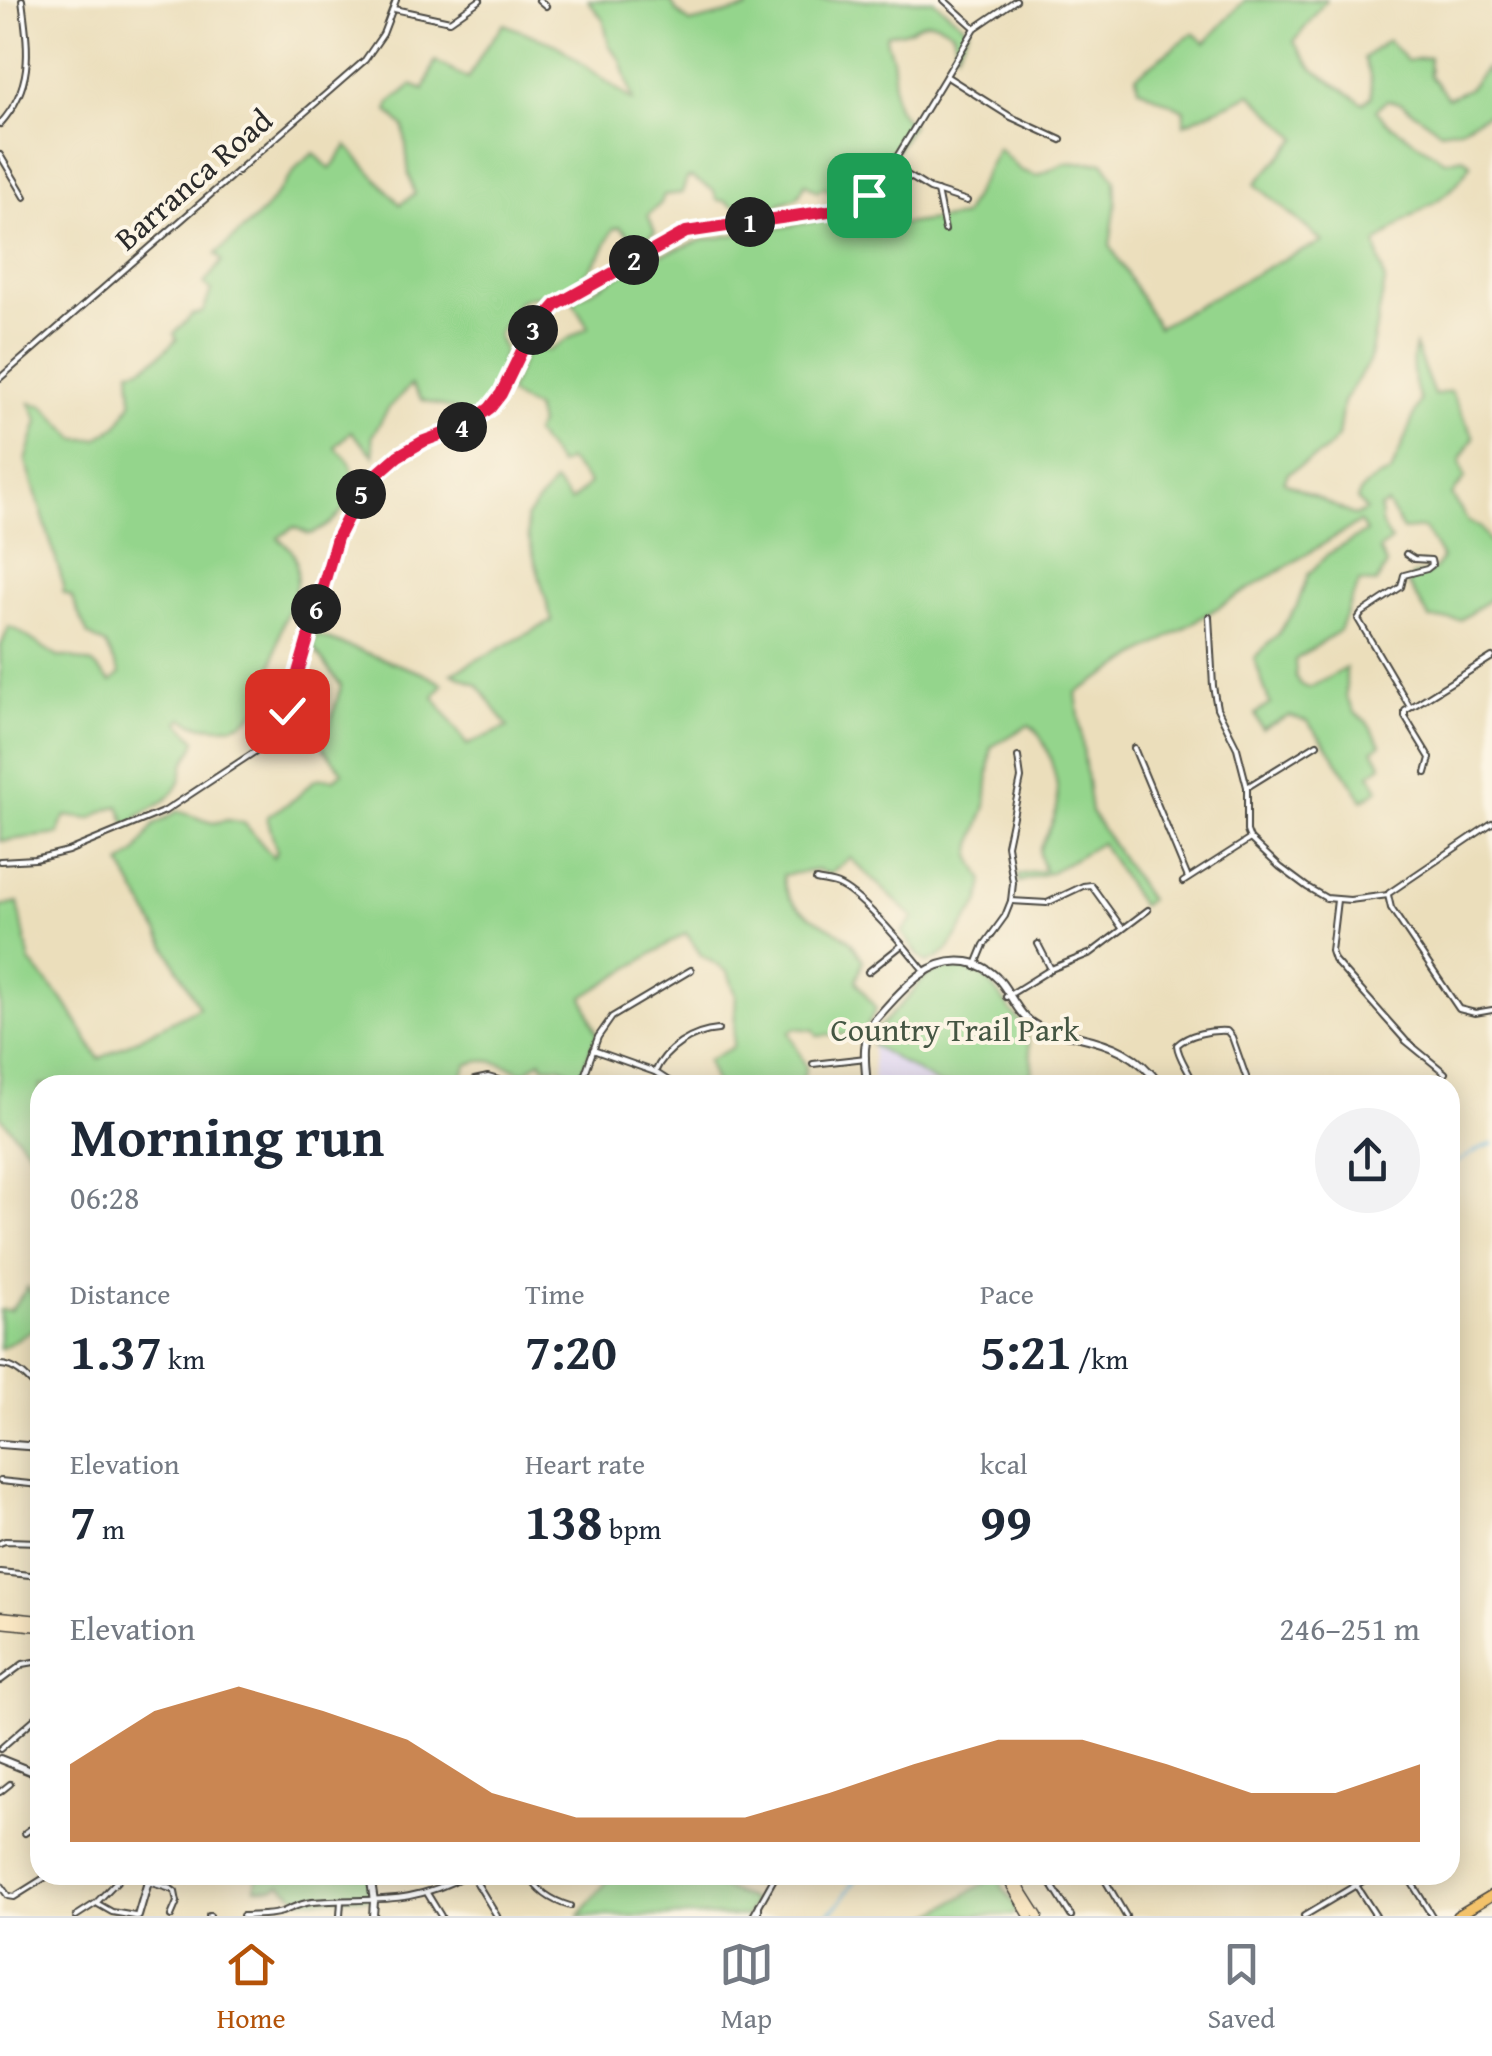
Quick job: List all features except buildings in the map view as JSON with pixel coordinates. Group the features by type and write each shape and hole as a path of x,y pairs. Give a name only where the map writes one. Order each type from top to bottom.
{"main road":[{"path":"0,1620 30,1623"},
{"path":"1011,1885 1030,1914"},
{"path":"1017,1885 1030,1914"},
{"path":"1457,1916 1492,1896"}],"street":[{"path":"0,124 17,101 27,72 22,0"},
{"name":"Barranca Road","path":"0,378 365,60 383,34 396,0"},
{"path":"394,9 450,20 480,0"},
{"path":"538,0 546,6"},
{"path":"944,0 976,28"},
{"path":"0,862 68,851 156,816 266,742 288,708 337,538 357,499 375,476 398,456 424,441 467,425 490,408 501,394 529,336 556,305 686,232 855,205 876,189 976,28 1016,0"},
{"path":"946,76 1011,117 1061,140"},
{"path":"0,155 25,197"},
{"path":"891,165 922,185 967,201"},
{"path":"937,191 945,230"},
{"path":"1406,554 1431,560 1432,565 1427,570 1407,573 1401,587 1358,619 1410,707"},
{"path":"1209,617 1217,708 1237,748 1248,787 1246,831 1255,846 1306,887 1337,900 1388,895 1492,823"},
{"path":"1426,773 1430,758 1405,711 1492,657"},
{"path":"1248,787 1318,744"},
{"path":"1134,748 1185,880 1250,839"},
{"path":"976,966 984,944 1006,916 1011,901 1013,882 1007,845 1021,778 1018,757"},
{"path":"816,880 846,890 925,972"},
{"path":"1011,901 1046,903 1092,885 1122,928"},
{"path":"1388,895 1391,908 1460,1009 1473,1013 1492,1010"},
{"path":"1337,900 1331,950 1334,960 1403,1038 1445,1073"},
{"path":"1008,996 1050,968 1091,954 1148,910"},
{"path":"1038,944 1050,968"},
{"path":"868,972 902,945"},
{"path":"867,1075 864,1042 874,1020 925,972 956,961 992,973 1033,1024 1116,1047 1151,1075"},
{"path":"585,1075 602,1030 612,1017 690,970"},
{"path":"655,1072 670,1050 718,1030"},
{"path":"1190,1075 1177,1050 1178,1043 1222,1030 1229,1033 1245,1075"},
{"path":"593,1050 660,1075"},
{"path":"812,1064 865,1059"},
{"path":"0,1365 15,1369 30,1383"},
{"path":"0,1444 30,1446"},
{"path":"0,1482 30,1484"},
{"path":"0,1544 5,1540 30,1541"},
{"path":"0,1572 30,1575"},
{"path":"0,1681 30,1662"},
{"path":"0,1668 7,1675"},
{"path":"0,1749 30,1723"},
{"path":"0,1759 30,1771"},
{"path":"0,1792 10,1784"},
{"path":"25,1833 30,1829"},
{"path":"0,1885 10,1896 16,1896 33,1885"},
{"path":"76,1916 112,1885"},
{"path":"96,1902 112,1912 137,1916 147,1885"},
{"path":"163,1885 176,1894 171,1916"},
{"path":"372,1885 373,1916"},
{"path":"243,1916 277,1914 308,1902 396,1900 446,1885"},
{"path":"476,1885 498,1916"},
{"path":"537,1885 544,1893 570,1906"},
{"path":"756,1916 770,1885"},
{"path":"1052,1885 1071,1916"},
{"path":"1108,1885 1126,1916"},
{"path":"1304,1916 1356,1885 1376,1916"},
{"path":"1414,1885 1432,1916"},
{"path":"427,1893 440,1916"},
{"path":"340,1900 340,1916"}],"shaded area":[{"path":"872,1045 924,1075 874,1075"}],"green space":[{"path":"588,0 670,0 690,23 747,9 750,0 933,0 969,29 957,52 953,32 933,22 886,35 895,102 912,125 878,178 851,203 849,194 833,195 826,187 817,191 805,183 798,197 781,203 773,211 750,208 748,202 733,206 717,200 713,190 687,178 682,193 664,195 648,215 655,232 643,241 620,227 613,229 587,273 557,294 519,301 497,335 504,350 501,365 506,376 486,407 466,422 460,411 422,400 411,385 388,409 372,436 374,456 351,431 335,447 350,462 353,476 344,508 319,530 309,534 294,527 278,538 293,553 297,580 266,692 250,717 237,725 221,727 197,725 183,718 179,722 196,740 179,783 170,796 137,817 137,821 126,824 119,806 90,819 66,816 59,834 0,841 0,648 9,627 58,657 93,664 111,682 120,674 106,645 88,635 71,596 63,593 26,461 38,421 30,403 44,406 76,439 97,439 118,425 132,401 130,370 155,359 177,339 174,334 192,315 204,310 211,290 204,284 222,261 216,254 263,212 299,165 314,153 330,169 347,146 400,204 415,194 404,127 388,111 390,103 412,85 424,90 435,61 468,79 504,24 557,45 633,101 621,60 609,46 604,21"},
{"path":"1245,0 1326,0 1294,42 1313,69 1363,103 1372,96 1364,58 1388,40 1407,61 1429,57 1430,75 1448,98 1468,89 1486,68 1492,80 1492,112 1460,128 1440,131 1401,103 1387,100 1376,110 1386,122 1445,161 1463,157 1471,164 1451,190 1376,244 1385,282 1369,362 1343,402 1338,437 1324,452 1288,473 1284,482 1355,516 1366,510 1357,499 1359,494 1371,482 1391,473 1420,401 1413,367 1415,346 1434,395 1450,391 1474,437 1460,461 1465,478 1452,495 1467,520 1480,527 1492,545 1492,598 1460,620 1430,619 1408,583 1413,575 1434,569 1442,558 1424,528 1403,530 1387,504 1380,508 1381,523 1391,541 1379,550 1387,565 1376,583 1359,582 1339,631 1295,660 1296,677 1309,688 1346,668 1346,697 1381,744 1373,750 1382,765 1370,774 1379,789 1363,800 1307,721 1289,716 1262,729 1255,714 1270,704 1254,658 1278,634 1297,606 1308,575 1327,555 1366,532 1360,522 1076,693 1091,812 1149,900 1141,906 1101,843 1051,872 1019,882 1018,875 1044,870 1040,848 1058,801 1050,759 1041,738 1029,725 991,747 986,806 971,856 984,881 980,901 948,950 938,958 927,963 919,956 902,932 914,918 850,858 830,874 817,870 783,875 785,888 798,907 855,947 863,960 856,981 876,1009 863,1034 817,1036 814,1030 795,1028 789,1032 806,1067 804,1075 712,1075 707,1061 733,1047 736,995 728,972 701,955 686,933 583,997 597,1034 580,1075 561,1067 544,1066 541,1060 524,1073 496,1062 474,1062 467,1065 462,1075 30,1075 30,1152 0,1116 0,907 18,903 30,962 67,1005 99,1059 199,1007 121,864 136,853 153,826 178,811 213,823 244,823 273,857 277,852 267,817 313,781 334,779 343,772 323,748 341,686 313,647 316,635 443,684 434,697 467,745 508,727 478,685 452,673 552,621 526,518 554,482 571,502 589,484 568,460 559,465 534,433 539,424 535,409 508,394 528,348 548,351 588,327 573,301 649,259 703,240 854,215 876,228 963,216 998,148 1020,170 1037,176 1066,163 1103,162 1115,179 1110,245 1158,327 1279,261 1323,242 1255,184 1298,138 1251,94 1184,124 1184,110 1138,88 1136,76 1193,33 1205,43"},
{"name":"Country Trail Park","path":"958,968 983,977 1025,1029 1033,1072 923,1075 872,1045 877,1029 930,974"},
{"path":"28,1287 30,1331 0,1349 0,1310 11,1310"},
{"path":"282,1885 372,1885 374,1898 300,1900"},
{"path":"604,1885 716,1885 754,1901 747,1916 579,1916"},
{"path":"981,1885 1002,1885 1017,1908 1013,1915 930,1916"}],"waterway":[{"path":"1460,1161 1492,1144"},
{"path":"826,1916 852,1885"}],"route":[{"path":"287,711 337,538 350,509 375,476 398,456 424,441 467,425 490,408 501,394 529,336 556,305 686,232 842,209 869,195"}]}
